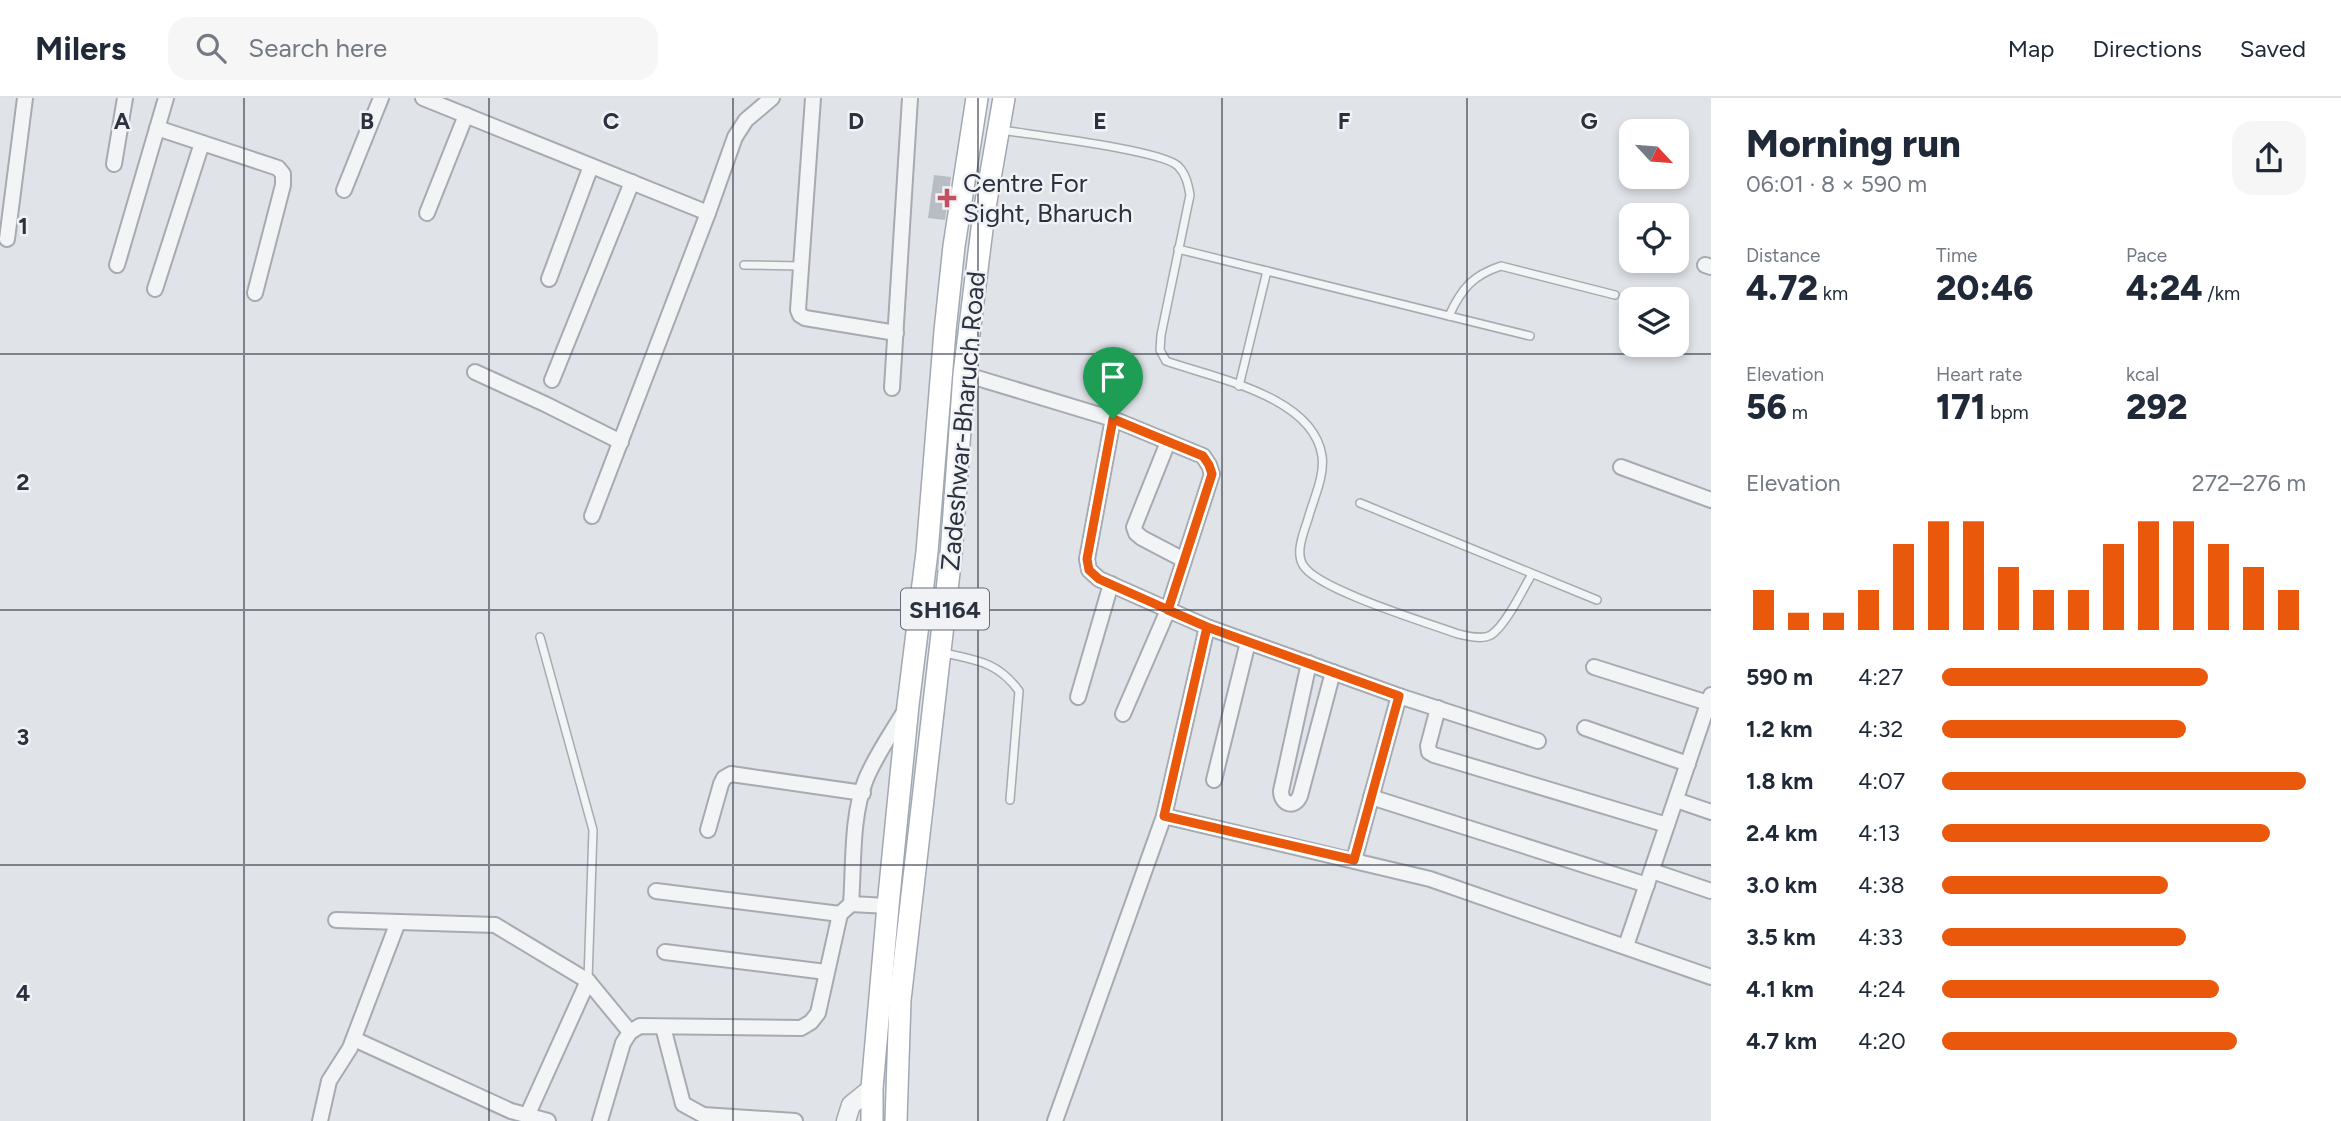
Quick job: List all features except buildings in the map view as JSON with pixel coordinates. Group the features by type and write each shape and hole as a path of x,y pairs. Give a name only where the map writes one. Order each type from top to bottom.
{"main road":[{"name":"Zadeshwar-Bharuch Road","path":"872,1121 872,1088 888,906 908,705 927,552 953,258 977,98"},
{"name":"Zadeshwar-Bharuch Road","path":"896,1121 900,1000 951,555 964,374 984,213 1004,98"}],"street":[{"path":"7,239 25,98"},
{"path":"114,164 125,98"},
{"path":"117,265 166,98"},
{"path":"344,190 381,98"},
{"path":"423,98 708,213"},
{"path":"592,516 739,127 772,98"},
{"path":"813,98 798,310 805,318 896,333"},
{"path":"892,388 910,98"},
{"path":"427,213 466,115"},
{"path":"157,128 278,168 283,174 283,185 255,293"},
{"path":"155,289 202,143"},
{"path":"549,279 592,166"},
{"path":"552,380 632,182"},
{"path":"475,372 621,442"},
{"path":"964,374 1113,419 1203,456 1209,465 1212,474 1168,610 1123,714"},
{"path":"1113,419 1087,559 1089,570 1099,579 1207,627 1399,696 1538,741"},
{"path":"1168,442 1135,527 1142,538 1184,560"},
{"path":"1621,467 1711,500"},
{"path":"1078,696 1111,584"},
{"path":"1055,1121 1164,816 1207,627"},
{"path":"1214,780 1248,642"},
{"path":"1309,663 1280,791 1284,802 1291,804 1298,801 1300,796 1333,672"},
{"path":"1594,667 1710,699 1626,946"},
{"path":"1354,860 1399,696"},
{"path":"600,1121 620,1050 629,1032 640,1026 801,1028 811,1022 818,1013 826,972 846,909 865,781 908,705"},
{"path":"1438,708 1428,747 1429,752 1434,755 1667,825"},
{"path":"1585,728 1688,764"},
{"path":"708,830 721,784 724,778 731,774 863,793"},
{"path":"1371,797 1649,878 1711,891"},
{"path":"1676,800 1711,812"},
{"path":"1164,816 1430,879 1711,976"},
{"path":"656,891 846,909 888,906"},
{"path":"336,920 495,925 589,981 629,1032"},
{"path":"320,1121 328,1081 354,1039 398,922"},
{"path":"665,952 826,972"},
{"path":"527,1116 589,981"},
{"path":"663,1027 683,1104 692,1111 703,1115 796,1121"},
{"path":"354,1039 511,1111 548,1121"},
{"path":"846,1121 851,1105 872,1088"}],"lane":[{"path":"998,129 1145,153 1176,164 1187,179 1190,195 1160,350 1166,361 1275,398 1312,430 1322,457 1319,482 1300,548 1302,564 1312,576 1332,587 1433,625 1475,637 1490,636 1501,624 1532,574"},
{"path":"1178,249 1530,336"},
{"path":"744,265 801,267"},
{"path":"1449,316 1456,300 1469,283 1484,271 1501,266 1615,295"},
{"path":"1239,386 1266,271"},
{"path":"1360,503 1597,600"},
{"path":"540,637 593,830 589,981"},
{"path":"939,652 990,664 1008,676 1019,691 1010,800"}],"place":[{"name":"Centre For Sight, Bharuch","path":"947,198"}],"route":[{"path":"1113,419 1087,559 1089,570 1099,579 1168,610 1207,627 1399,696 1354,860 1164,816 1207,627 1168,610 1212,474 1203,456 1113,419"}]}
